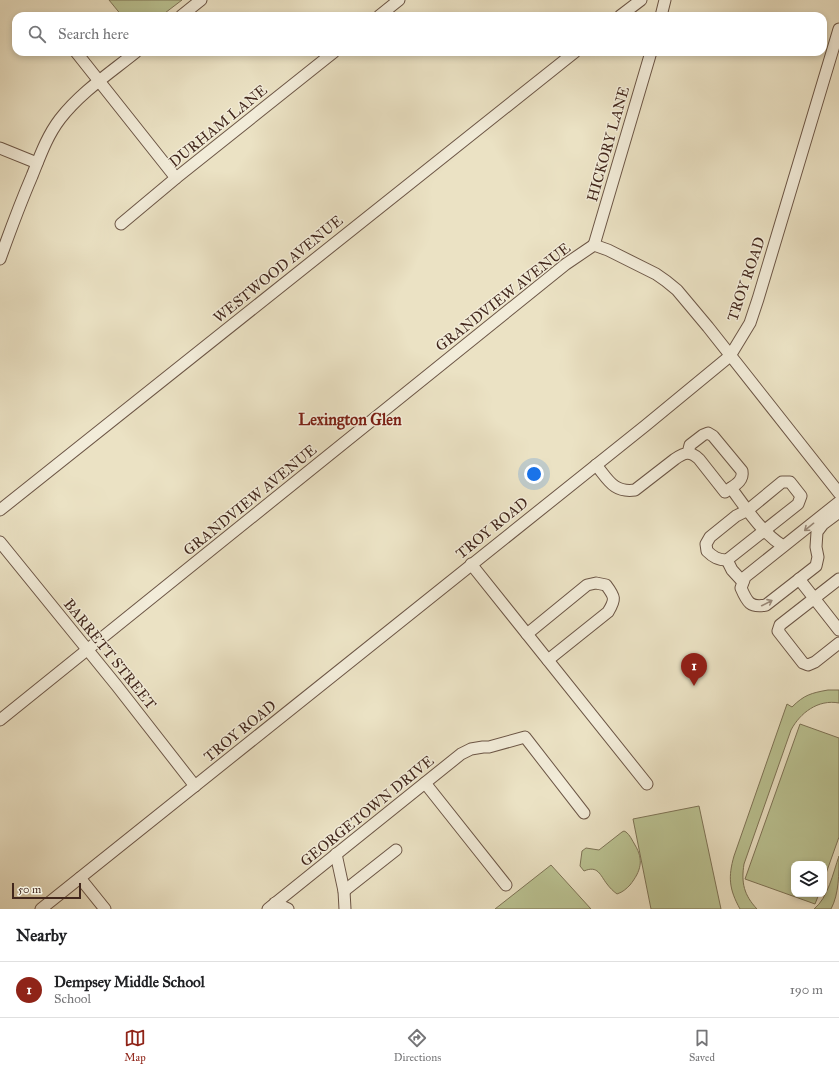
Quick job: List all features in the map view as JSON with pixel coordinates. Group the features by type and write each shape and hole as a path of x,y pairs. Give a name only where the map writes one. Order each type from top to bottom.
{"street":[{"path":"186,12 201,0"},
{"path":"384,12 399,0"},
{"path":"625,12 641,0"},
{"path":"662,12 665,0"},
{"name":"TROY ROAD","path":"41,909 730,356 750,323 839,30"},
{"path":"79,56 176,178"},
{"path":"0,259 45,144 61,118 75,102 131,56"},
{"name":"DURHAM LANE","path":"121,224 176,178 329,56"},
{"name":"WESTWOOD AVENUE","path":"0,510 570,56"},
{"name":"HICKORY LANE","path":"594,245 649,56"},
{"path":"0,148 37,163"},
{"path":"594,245 608,250 666,281 677,290 839,493"},
{"name":"GRANDVIEW AVENUE","path":"0,720 566,264 594,245"},
{"path":"596,465 614,487 627,491 635,490 675,459 688,453 700,459 725,492 741,480 743,476 742,471 713,436 708,433 690,445 688,453"},
{"path":"782,482 790,482 801,496 798,504 727,560 720,560 713,557 707,551 706,544 710,537 736,516 748,510 782,482"},
{"path":"731,488 764,531 773,540 783,546"},
{"path":"839,502 745,577 741,588 747,601 757,607 766,605 816,566 818,557 816,547 817,532 823,524 839,512"},
{"name":"BARRETT STREET","path":"0,542 195,786"},
{"path":"727,560 732,570 743,582"},
{"path":"471,564 646,784"},
{"path":"799,579 839,630"},
{"path":"839,579 780,625 778,631 803,663 808,665 815,662 839,643"},
{"path":"527,634 587,585 596,583 606,585 613,595 614,603 608,612 548,660"},
{"name":"GEORGETOWN DRIVE","path":"271,906 462,754 471,750 490,747 525,737 584,813"},
{"path":"425,783 506,885"},
{"path":"344,891 396,850"},
{"path":"336,854 344,891 345,909"},
{"path":"80,878 105,909"},
{"path":"271,906 288,909"}],"green space":[{"path":"109,0 182,0 166,12 119,12"},
{"path":"828,690 839,690 839,703 831,702 817,705 799,718 791,730 744,864 744,888 749,899 757,909 740,909 732,889 730,877 732,863 787,704 792,707 808,695"},
{"path":"800,724 839,738 839,837 827,871 827,861 791,861 791,895 745,879"},
{"path":"699,806 721,909 651,909 633,819"},
{"path":"624,831 630,836 638,850 640,865 637,875 630,885 617,894 609,887 596,870 589,869 584,871 580,866 582,851 586,848 599,850"},
{"path":"839,856 839,877 834,903 831,909 814,909 824,897 827,897 827,890"},
{"path":"551,865 591,909 495,909"},
{"path":"795,897 818,897 815,904"}],"place":[{"name":"Dempsey Middle School","path":"694,686"}],"district":[{"name":"Lexington Glen","path":"350,419"}]}
